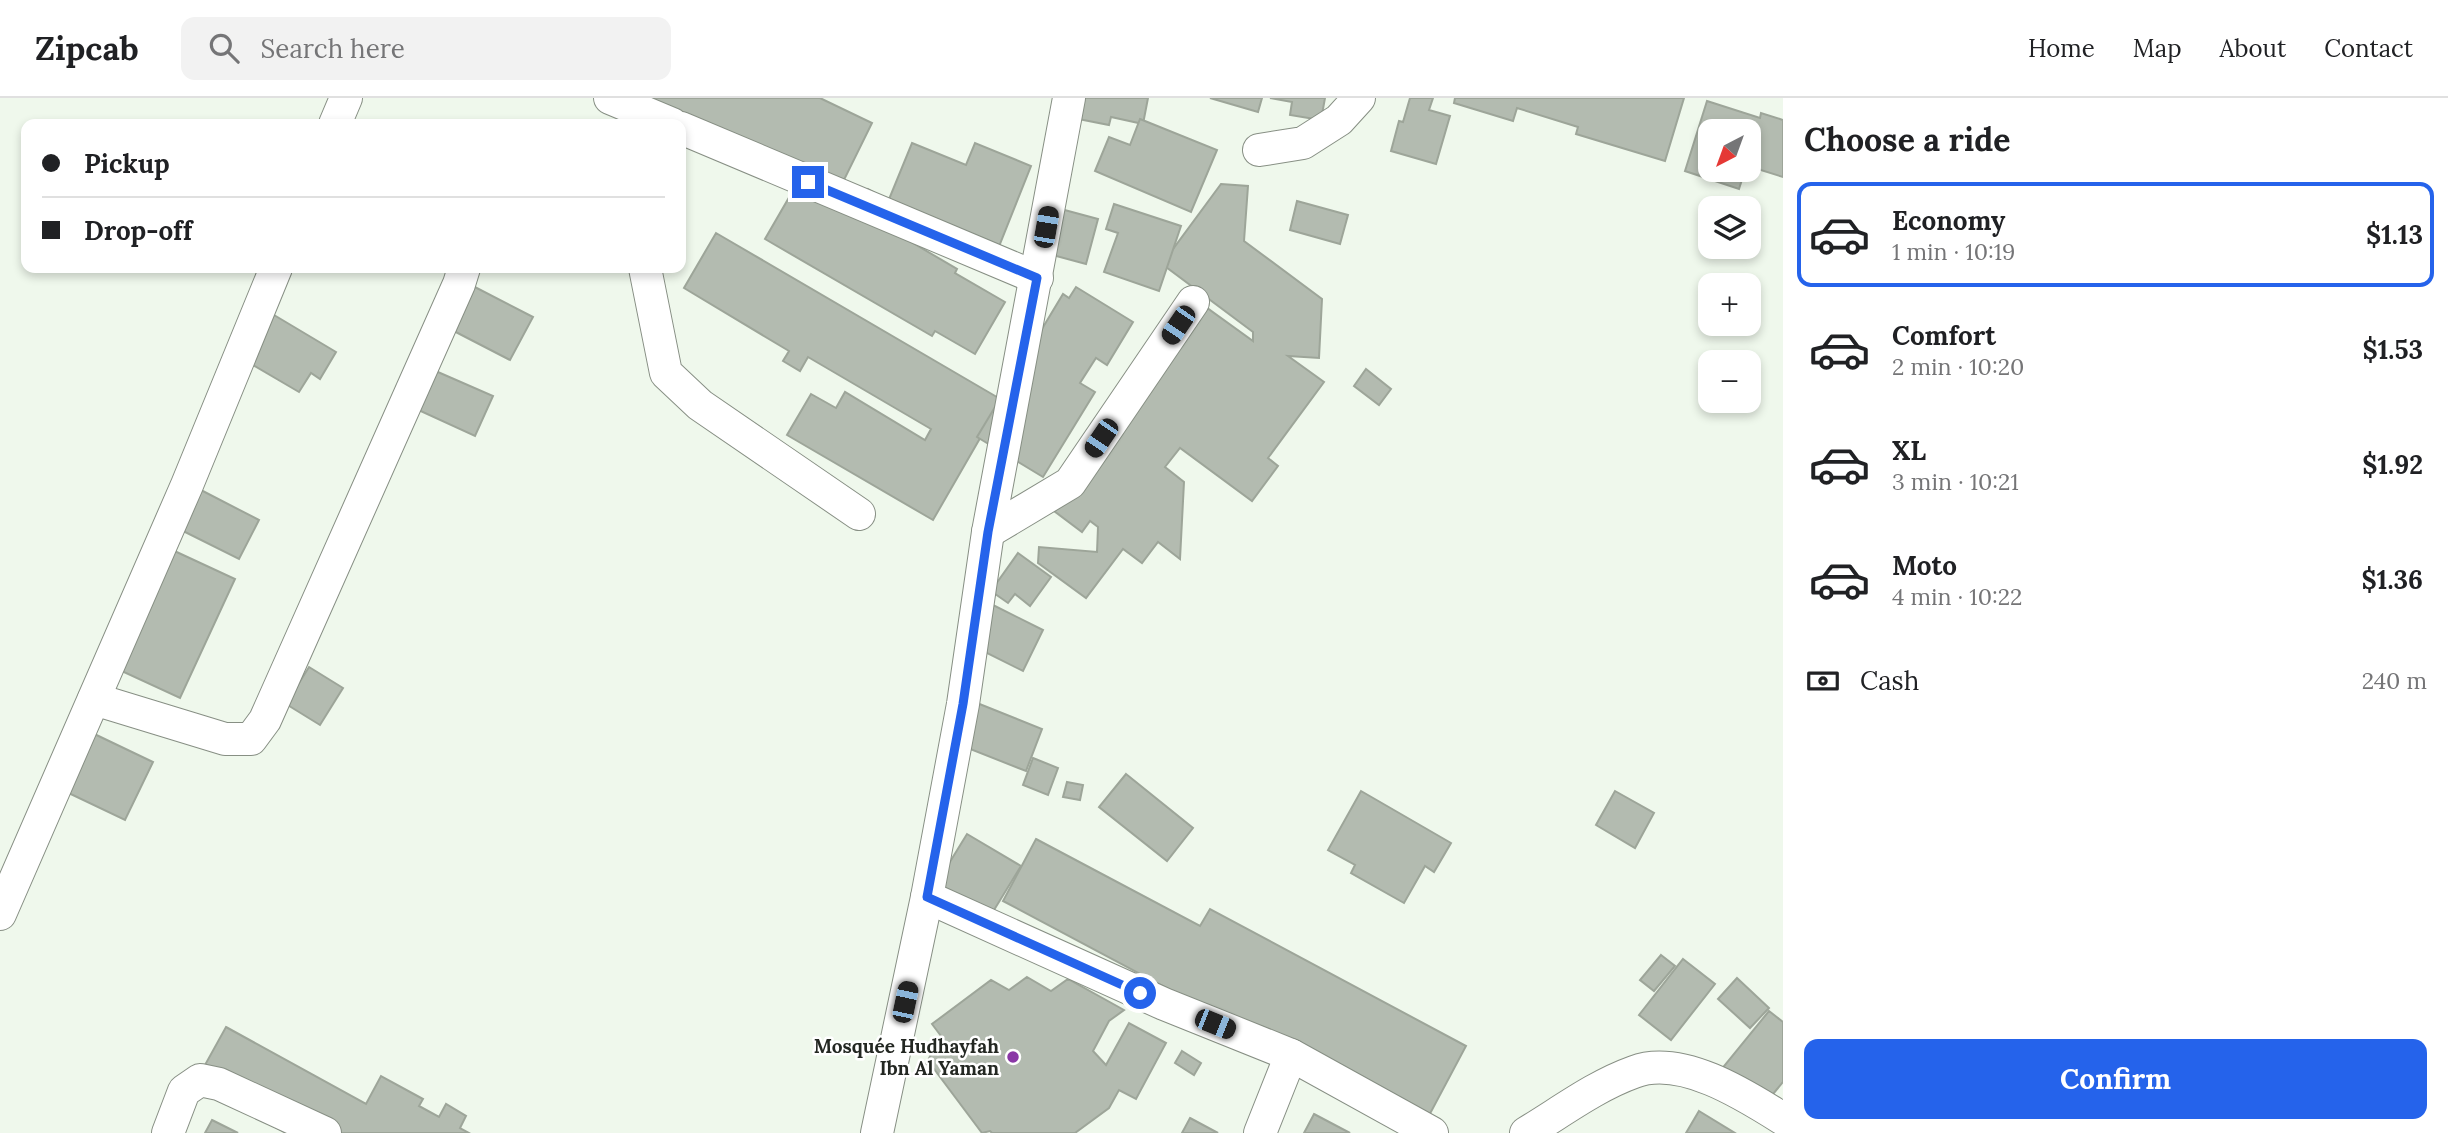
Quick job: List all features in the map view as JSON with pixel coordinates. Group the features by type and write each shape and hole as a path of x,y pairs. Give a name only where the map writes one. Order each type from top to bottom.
{"street":[{"path":"877,1133 927,897 963,704 988,532 1069,98"},
{"path":"1259,150 1303,143 1339,120 1359,98"},
{"path":"621,109 655,119"},
{"path":"686,130 1037,278"},
{"path":"0,914 187,485 274,273"},
{"path":"94,699 225,739 251,739 265,720 462,273"},
{"path":"646,273 666,373 700,405 859,514"},
{"path":"988,532 1070,483 1193,302"},
{"path":"927,897 1164,1004 1291,1055 1432,1133"},
{"path":"1261,1133 1291,1055"},
{"path":"1526,1133 1596,1090 1636,1070 1671,1068 1715,1079 1783,1119"},
{"path":"167,1133 184,1091 200,1080 219,1084 325,1133"}],"building":[{"path":"639,98 820,98 872,123 841,186"},
{"path":"1067,98 1148,98 1143,124 1111,117 1109,125 1063,116"},
{"path":"1210,98 1262,98 1258,112"},
{"path":"1270,98 1325,98 1321,120 1290,115 1292,102"},
{"path":"1410,98 1433,98 1429,110 1450,116 1436,164 1391,151 1399,121 1403,122"},
{"path":"1455,98 1684,98 1665,161 1576,134 1578,127 1517,108 1513,121 1454,103"},
{"path":"1707,101 1760,118 1761,113 1783,120 1783,177 1761,170 1761,119 1701,119"},
{"path":"1140,119 1217,150 1191,212 1095,171 1109,137 1130,145"},
{"path":"1698,130 1698,175 1685,171"},
{"path":"912,143 966,165 975,143 1031,166 996,254 885,209"},
{"path":"798,182 853,215 868,189 886,199 874,220 957,269 955,273 1005,302 975,354 935,331 932,336 765,239"},
{"path":"1718,182 1741,182 1739,189"},
{"path":"1221,184 1248,186 1244,241 1322,299 1319,358 1288,356 1324,382 1268,458 1278,466 1252,501 1180,448 1165,467 1184,482 1180,559 1158,542 1142,563 1123,549 1086,598 1038,563 1039,547 1097,552 1098,527 1090,521 1082,532 1046,505 1196,300 1253,341 1253,332 1162,264"},
{"path":"1297,201 1348,215 1340,244 1290,230"},
{"path":"1114,204 1181,226 1159,291 1104,272 1118,233 1106,229"},
{"path":"1046,205 1098,219 1086,264 1034,250"},
{"path":"716,233 1002,400 933,520 787,435 811,394 836,408 845,392 925,440 931,429 808,357 800,371 783,361 789,351 684,288"},
{"path":"469,284 533,317 510,360 446,327"},
{"path":"1076,287 1133,322 1107,365 1096,358 1080,383 1095,392 1043,477 977,437 1063,294 1069,298"},
{"path":"274,315 336,352 320,379 311,373 299,392 246,361"},
{"path":"431,369 493,396 475,436 414,408"},
{"path":"1366,369 1391,389 1379,405 1354,386"},
{"path":"197,488 259,520 239,559 177,528"},
{"path":"168,548 235,579 180,698 113,667"},
{"path":"1018,553 1051,577 1030,606 1015,594 1008,603 991,591"},
{"path":"989,603 1043,630 1023,671 969,644"},
{"path":"309,667 343,688 320,725 286,704"},
{"path":"977,703 1042,729 1026,771 960,745"},
{"path":"86,730 153,762 125,820 58,788"},
{"path":"1033,758 1058,768 1048,795 1023,785"},
{"path":"1126,774 1193,828 1167,861 1099,807"},
{"path":"1067,782 1083,785 1080,800 1063,797"},
{"path":"1361,791 1451,843 1434,872 1425,866 1404,903 1351,873 1355,865 1328,850"},
{"path":"1615,791 1654,813 1635,848 1596,825"},
{"path":"967,834 1021,866 991,915 937,883"},
{"path":"1036,839 1200,926 1210,909 1466,1046 1424,1125 1003,901"},
{"path":"1661,955 1675,966 1654,991 1640,980"},
{"path":"1683,959 1715,984 1671,1040 1639,1015"},
{"name":"Mosquée Hudhayfah Ibn Al Yaman","path":"1027,977 1051,991 1068,979 1124,1010 1109,1021 1093,1051 1106,1065 1129,1023 1166,1043 1136,1099 1119,1090 1109,1108 1075,1133 982,1133 934,1069 926,1064 941,1036 932,1024 991,980 1009,990"},
{"path":"1737,978 1769,1008 1750,1028 1718,999"},
{"path":"1769,1011 1783,1022 1783,1082 1763,1106 1720,1071"},
{"path":"226,1027 366,1104 381,1076 423,1099 419,1106 439,1117 446,1104 466,1116 460,1128 469,1133 321,1133 293,1117 284,1132 195,1083"},
{"path":"1182,1051 1201,1063 1194,1075 1175,1063"},
{"path":"1699,1111 1735,1133 1686,1133"},
{"path":"1314,1114 1350,1133 1304,1133"},
{"path":"1190,1118 1218,1133 1182,1133"},
{"path":"212,1120 238,1133 205,1133"}],"place":[{"name":"Mosquée Hudhayfah Ibn Al Yaman","path":"1013,1057"}],"route":[{"path":"808,182 1037,278 988,532 963,704 927,897 1140,993"}]}
